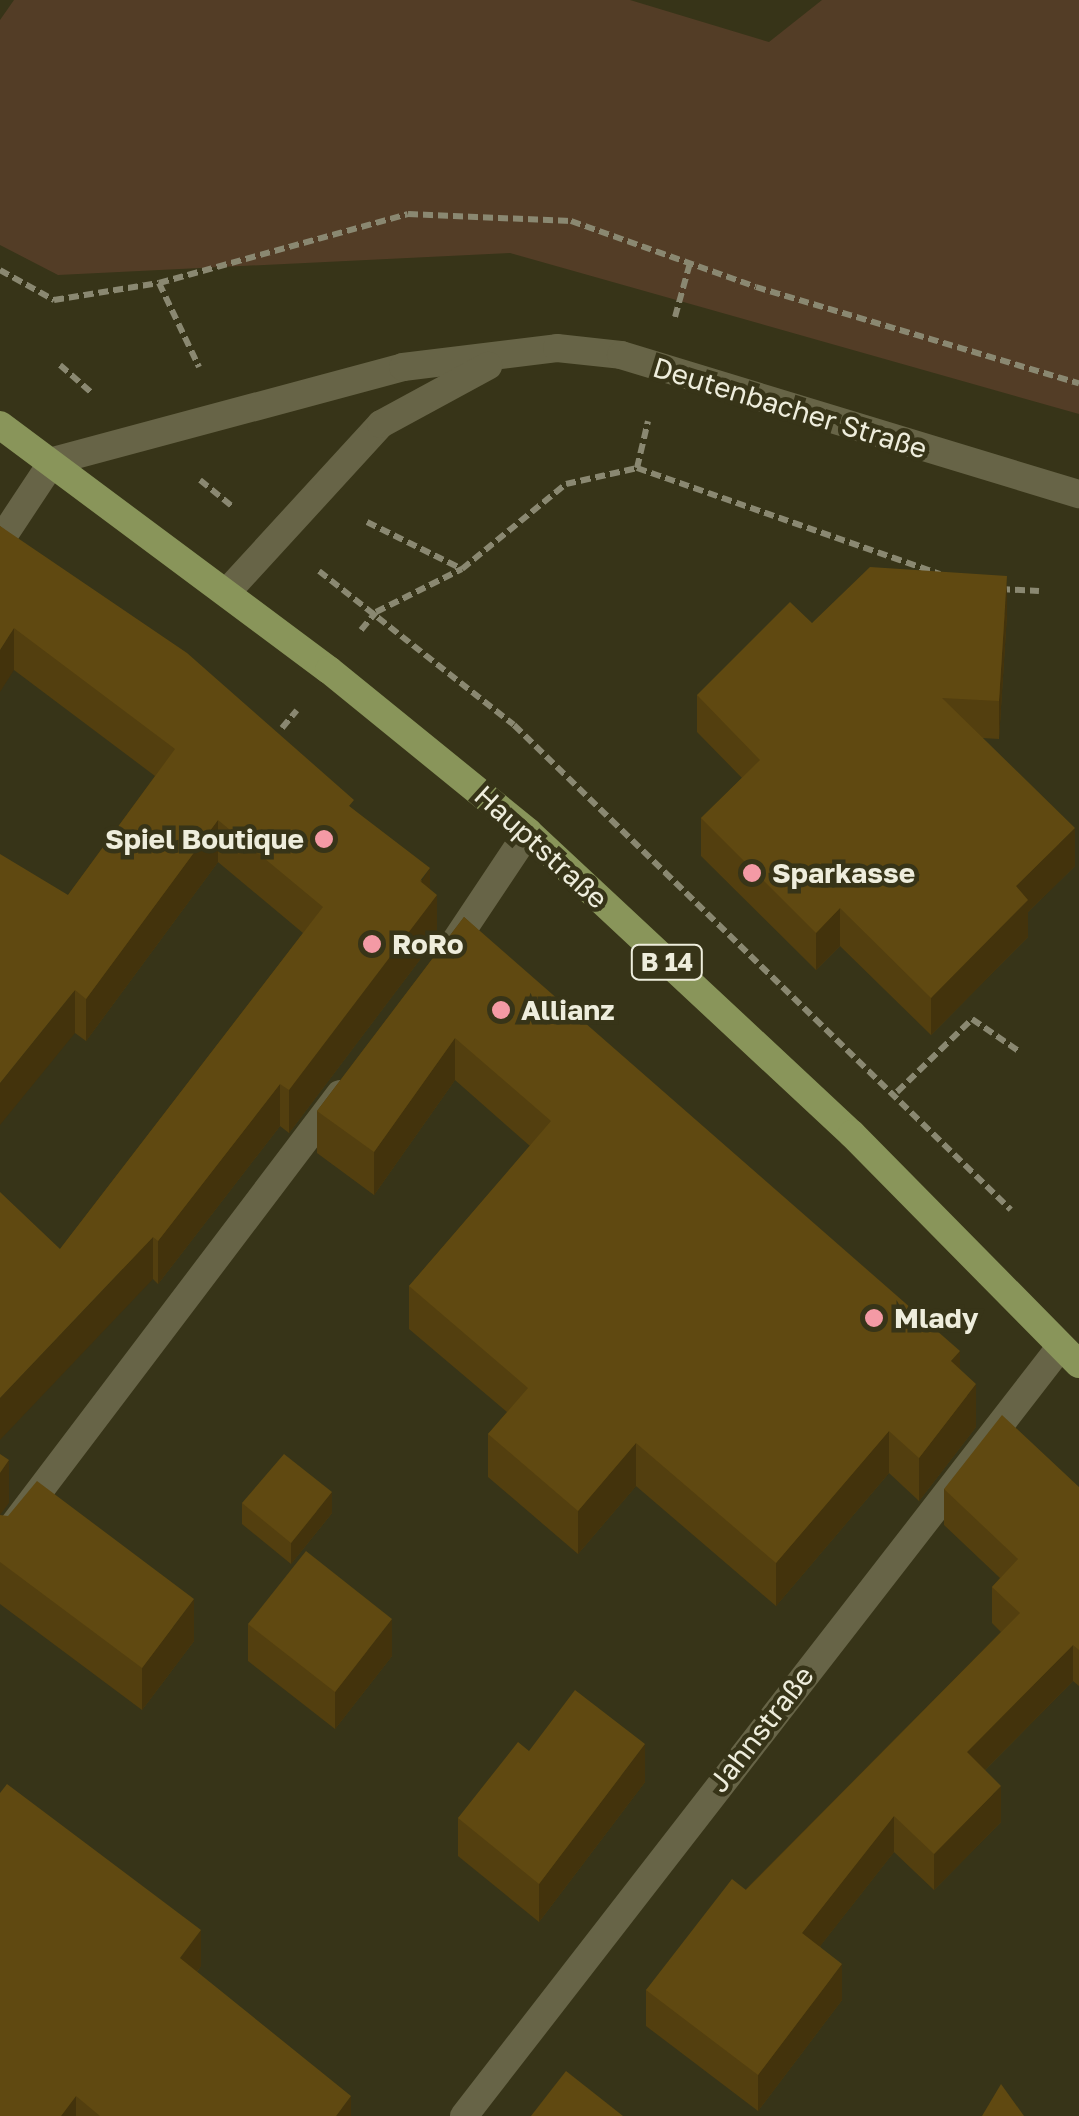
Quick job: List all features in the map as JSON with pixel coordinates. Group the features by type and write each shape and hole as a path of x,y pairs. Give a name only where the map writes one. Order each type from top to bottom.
{"main road":[{"name":"Hauptstraße","path":"0,425 226,592 528,832 852,1134 1070,1355"}],"street":[{"name":"Deutenbacher Straße","path":"53,461 141,434 403,367 498,360 558,348 620,355 1079,494"},
{"name":"Deutenbacher Straße","path":"226,592 272,537 380,424 498,360"},
{"path":"0,541 53,461"},
{"path":"426,980 528,832"},
{"path":"0,1543 355,1074"},
{"name":"Jahnstraße","path":"464,2116 1070,1355"}],"path":[{"path":"0,270 54,300 159,283 408,214 570,221 756,287 1079,384"},
{"path":"60,365 141,434 272,537 376,612 514,725 896,1092 1014,1213"},
{"path":"376,612 462,568 566,484 636,468 944,576"},
{"path":"980,588 1039,591"},
{"path":"852,1134 972,1019 1020,1052"}],"shaded area":[{"path":"14,0 630,0 769,42 822,0 1079,0 1079,414 510,253 58,275 0,245 0,20"}],"building":[{"path":"0,526 187,653 354,800 349,806 430,868 420,881 437,895 289,1090 280,1084 158,1241 153,1237 0,1398 0,1192 60,1249 323,907 218,820 86,999 75,990 0,1083 0,854 68,895 175,749 14,628 0,650"},
{"path":"870,567 1007,576 999,701 942,698 1075,828 1016,886 1028,900 931,998 840,908 816,933 701,818 760,760 697,695 790,602 812,623"},
{"path":"464,917 960,1351 951,1361 976,1384 919,1458 889,1431 776,1563 636,1443 578,1511 488,1434 528,1388 409,1286 551,1121 455,1038 374,1152 317,1111"},
{"path":"1002,1415 1079,1487 1079,1650 1073,1645 967,1752 1001,1786 934,1854 894,1816 802,1933 842,1964 758,2075 646,1990 732,1879 746,1890 1020,1613 992,1587 1018,1559 944,1489"},
{"path":"0,1454 9,1460 0,1473"},
{"path":"284,1454 332,1492 291,1543 242,1503"},
{"path":"37,1481 194,1599 142,1668 0,1562 0,1515 8,1516"},
{"path":"306,1551 392,1619 335,1692 248,1624"},
{"path":"575,1690 645,1744 539,1884 458,1818 518,1742 529,1751"},
{"path":"7,1784 201,1930 180,1958 351,2096 336,2116 100,2116 76,2096 61,2116 0,2116 0,1793"},
{"path":"566,2071 623,2116 531,2116"},
{"path":"1001,2084 1024,2116 982,2116"}],"place":[{"name":"Spiel Boutique","path":"324,839"},
{"name":"Sparkasse","path":"752,873"},
{"name":"RoRo","path":"372,944"},
{"name":"Allianz","path":"501,1010"},
{"name":"Mlady","path":"874,1318"}]}
